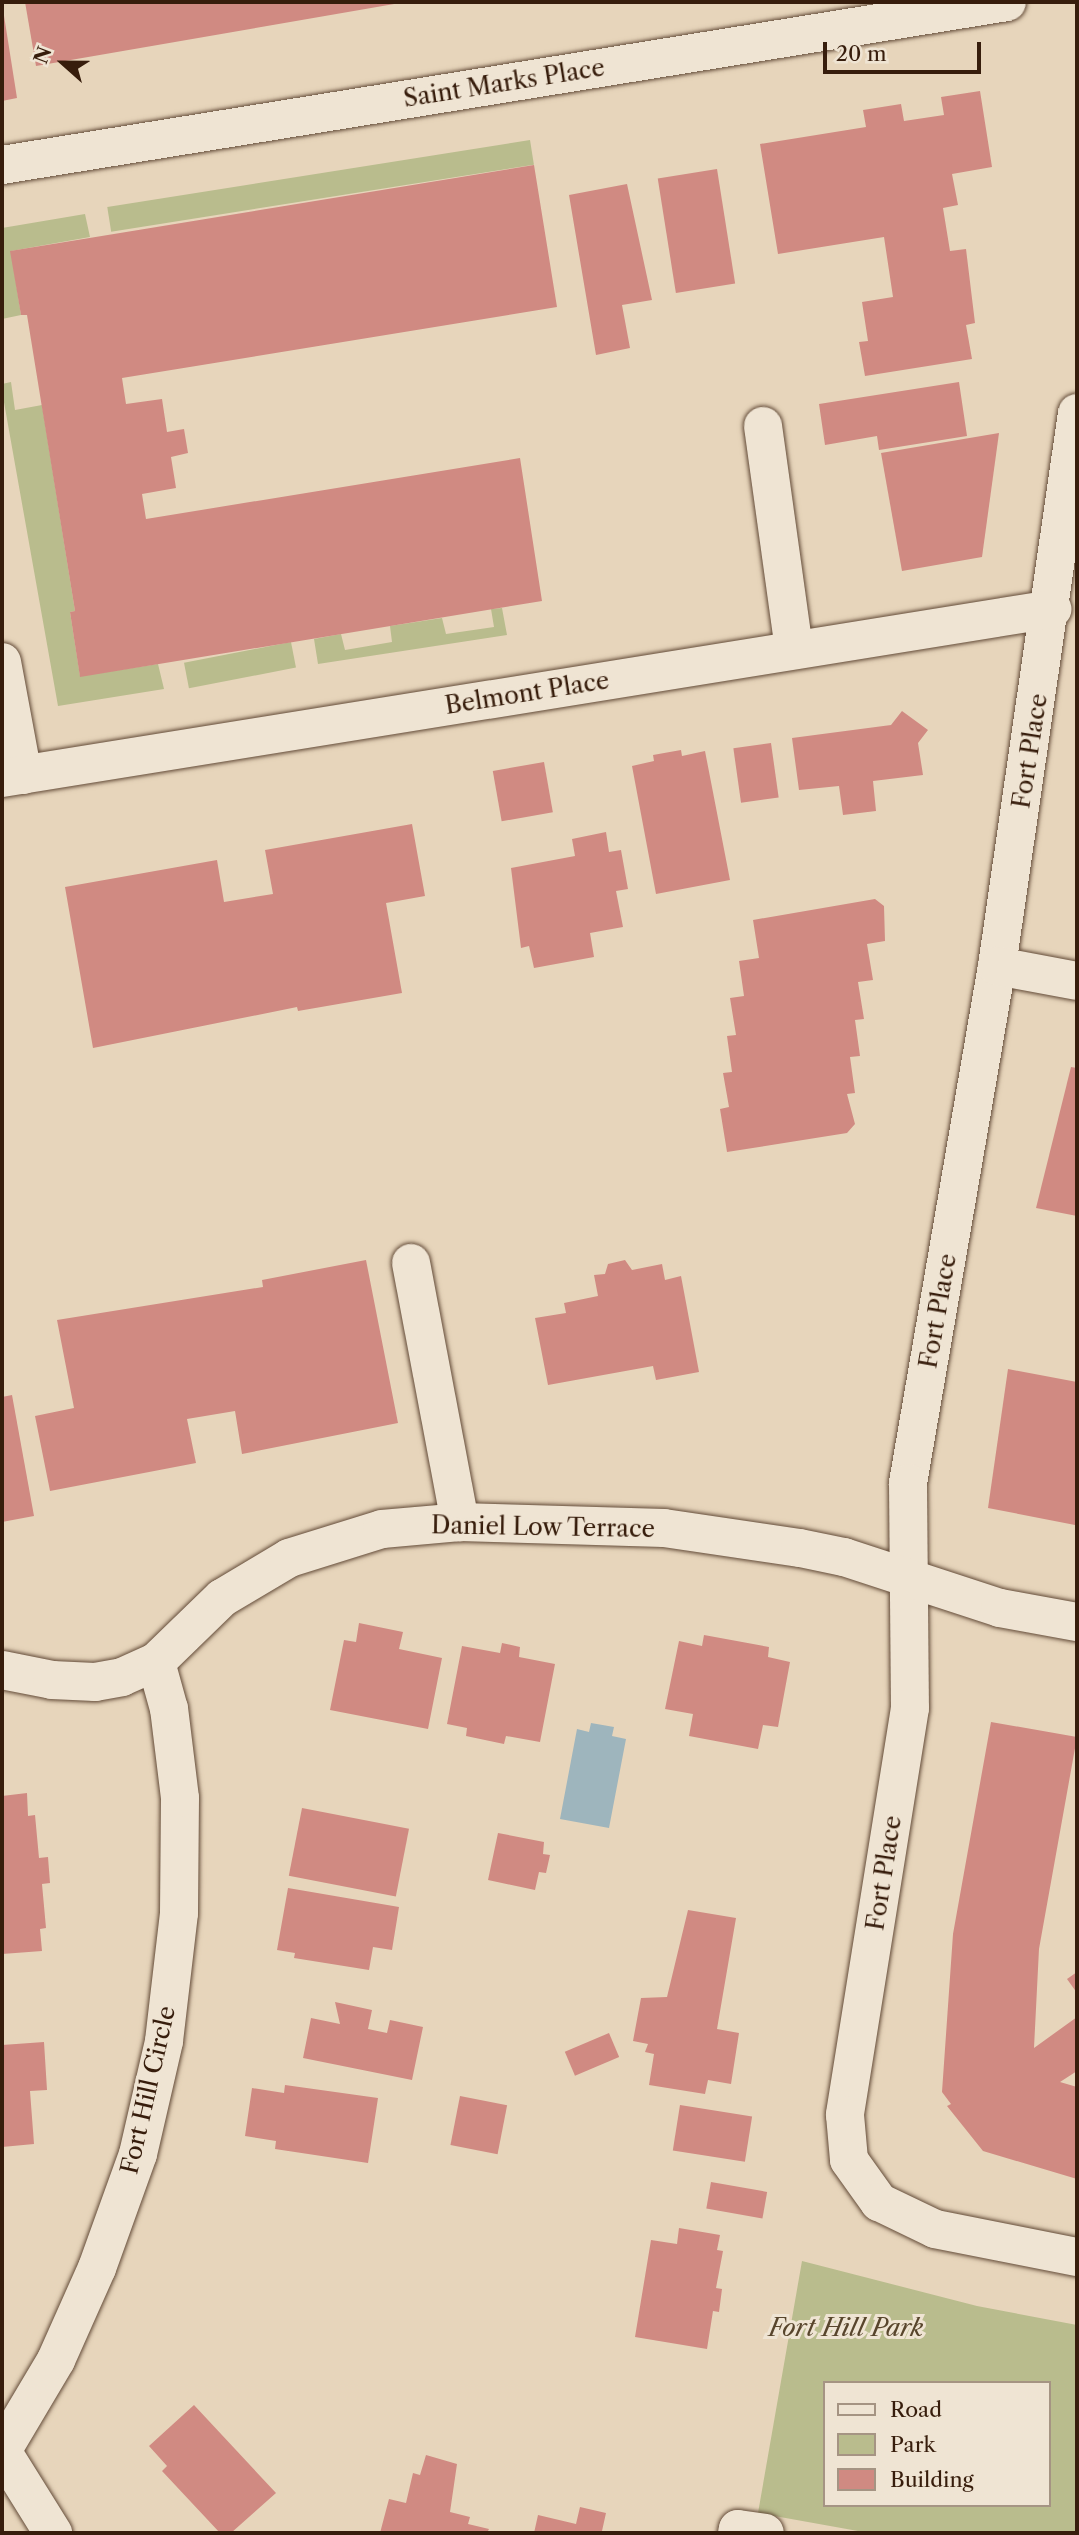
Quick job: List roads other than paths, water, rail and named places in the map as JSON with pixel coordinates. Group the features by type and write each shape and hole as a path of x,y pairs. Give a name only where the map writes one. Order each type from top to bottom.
{"street":[{"name":"Saint Marks Place","path":"2,165 1007,2"},
{"name":"Fort Place","path":"1077,420 1052,609 998,967 908,1483 910,1708 845,2115 849,2160 878,2202 935,2229 1077,2257"},
{"path":"763,426 793,650"},
{"name":"Belmont Place","path":"12,776 1052,609"},
{"path":"2,662 12,776"},
{"path":"998,967 1077,981"},
{"path":"411,1263 460,1522"},
{"name":"Daniel Low Terrace","path":"2,1670 52,1681 94,1682 122,1677 156,1662 222,1598 289,1558 382,1529 460,1522 664,1528 833,1555 1000,1608 1077,1622"},
{"name":"Fort Hill Circle","path":"2,2451 56,2360 97,2268 138,2154 164,2041 179,1913 180,1798 169,1709 156,1662"},
{"path":"2,2451 53,2533"},
{"path":"737,2533 738,2529 765,2533"}],"water":[{"path":"591,1723 614,1727 612,1736 626,1739 609,1828 560,1819 577,1729 589,1732"}],"park label":[{"name":"Fort Hill Park","path":"846,2328"}]}
